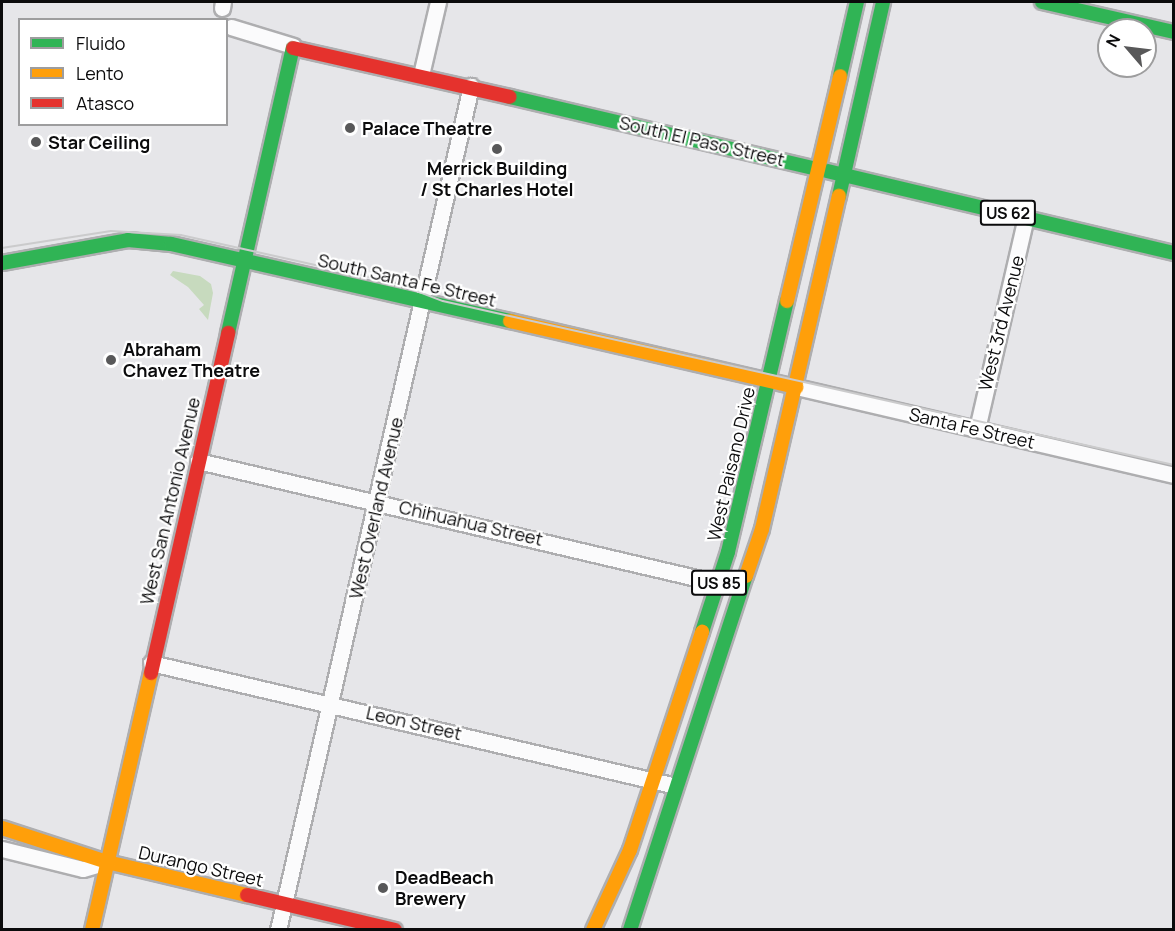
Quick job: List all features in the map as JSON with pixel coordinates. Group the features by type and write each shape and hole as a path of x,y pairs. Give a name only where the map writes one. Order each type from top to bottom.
{"main road":[{"name":"West Paisano Drive","path":"593,930 617,884 719,582 769,381 857,2"},
{"path":"843,174 883,2"},
{"path":"1042,2 1076,5 1173,32"},
{"name":"South El Paso Street","path":"293,46 471,86 1173,253"},
{"name":"West San Antonio Avenue","path":"92,930 293,46"},
{"name":"US 85","path":"630,930 762,529 843,174"},
{"name":"South Santa Fe Street","path":"2,263 128,240 181,245 769,381"},
{"name":"Santa Fe Street","path":"769,381 796,387"},
{"name":"Durango Street","path":"2,828 107,862 395,930"}],"street":[{"path":"421,75 438,2"},
{"name":"South El Paso Street","path":"231,27 293,46"},
{"name":"West Overland Avenue","path":"279,930 471,86"},
{"name":"West 3rd Avenue","path":"977,429 1026,217"},
{"name":"Santa Fe Street","path":"796,387 1173,475"},
{"name":"Chihuahua Street","path":"198,461 743,589"},
{"name":"Leon Street","path":"151,663 676,786"},
{"path":"2,849 83,869 107,862"}],"green space":[{"path":"173,271 200,276 211,284 213,293 208,320 199,309 204,305 188,287 170,275"}],"tram line":[{"path":"2,248 111,231 181,235 396,283 443,301 1174,465"}],"traffic: fast":[{"path":"840,76 857,2"},
{"path":"839,196 883,2"},
{"path":"1042,2 1174,32"},
{"path":"228,333 293,48"},
{"path":"510,97 818,169"},
{"path":"827,171 1174,253"},
{"path":"2,263 128,240 171,244 510,321"},
{"path":"702,632 728,552 787,301"},
{"path":"630,930 746,576"}],"traffic: slow":[{"path":"787,301 840,76"},
{"path":"746,576 762,529 839,196"},
{"path":"510,321 796,387"},
{"path":"593,930 630,850 702,632"},
{"path":"92,930 151,673"},
{"path":"2,828 107,862 247,895"}],"traffic: jam":[{"path":"293,48 510,97"},
{"path":"151,673 228,333"},
{"path":"247,895 395,930"}],"place":[{"name":"Palace Theatre","path":"350,128"},
{"name":"Star Ceiling","path":"36,142"},
{"name":"Merrick Building / St Charles Hotel","path":"497,149"},
{"name":"Abraham Chavez Theatre","path":"111,360"},
{"name":"DeadBeach Brewery","path":"383,888"}]}
